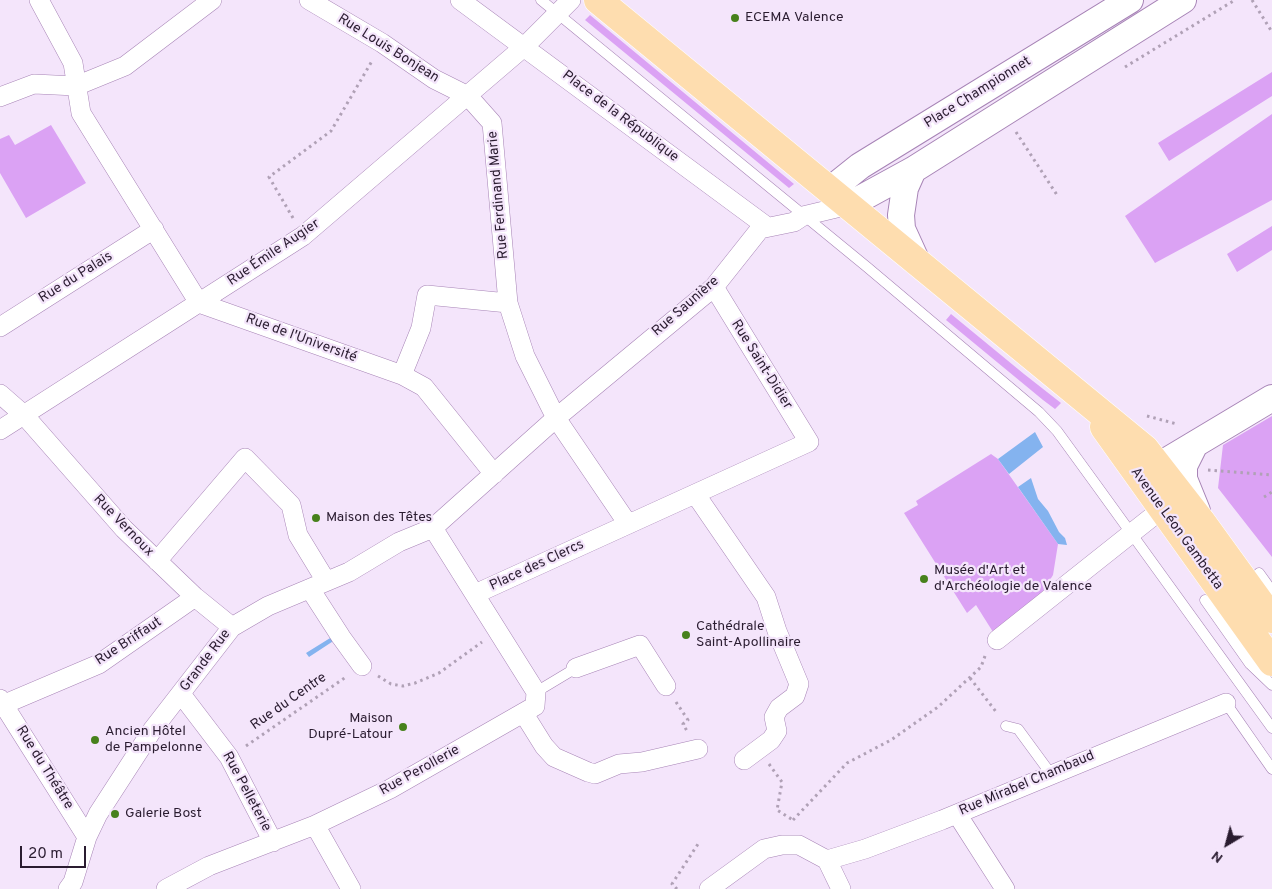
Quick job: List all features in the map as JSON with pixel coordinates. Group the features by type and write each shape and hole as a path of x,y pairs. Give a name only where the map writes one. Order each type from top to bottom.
{"main road":[{"path":"598,0 839,198 913,170 1183,0"},
{"name":"Place Championnet","path":"839,198 866,162 1130,0"},
{"path":"913,170 905,188 901,215 902,229 917,262"},
{"name":"Avenue Léon Gambetta","path":"839,198 1080,395 1148,472 1201,521 1272,620"},
{"path":"1148,472 1191,450 1272,398"},
{"path":"1191,450 1184,478 1201,521"},
{"name":"Avenue Léon Gambetta","path":"1148,472 1162,509 1272,662"}],"street":[{"path":"39,0 74,63 81,114 199,303"},
{"path":"0,97 34,84 76,86 125,66 212,0"},
{"name":"Rue Louis Bonjean","path":"309,0 382,43 434,78 468,96"},
{"name":"Place de la République","path":"460,0 525,46 766,226"},
{"path":"525,46 571,0"},
{"name":"Rue Émile Augier","path":"0,430 303,236 525,46"},
{"name":"Rue Ferdinand Marie","path":"468,96 492,123 508,303 524,356 556,418"},
{"path":"766,226 794,222 839,198"},
{"name":"Rue Saunière","path":"494,474 556,418 714,287 755,233 766,226"},
{"name":"Rue du Palais","path":"0,327 154,229"},
{"name":"Rue Saint-Didier","path":"714,287 809,442"},
{"path":"402,375 421,328 427,295 508,303"},
{"name":"Rue de l'Université","path":"199,303 402,375 424,387 494,474"},
{"name":"Rue Vernoux","path":"0,394 24,415 124,529 195,597 232,627"},
{"path":"556,418 628,524"},
{"name":"Place des Clercs","path":"433,528 475,594 809,442"},
{"path":"157,561 245,458 291,505 298,535 318,585 341,637 362,666"},
{"path":"433,528 494,474"},
{"path":"696,495 766,597 777,632 799,684 795,696 779,708 774,717 777,731 771,740 744,760"},
{"path":"997,640 1041,602 1132,534 1162,509"},
{"name":"Grande Rue","path":"68,889 73,882 87,837 98,814 153,729 232,627 268,606 349,572 399,542 433,528"},
{"path":"475,594 536,692 535,706 524,714 554,757 595,774 620,764 692,756"},
{"name":"Rue Briffaut","path":"1,703 99,664 195,597"},
{"path":"576,668 640,645 666,686"},
{"name":"Rue Pelleterie","path":"181,694 229,757 273,842"},
{"name":"Rue du Théâtre","path":"1,703 87,837"},
{"name":"Rue Mirabel Chambaud","path":"827,860 865,849 957,814 1226,703"},
{"name":"Rue Perollerie","path":"166,889 208,866 315,825 390,789 524,714"},
{"path":"957,814 1005,889"},
{"path":"315,825 352,889"},
{"path":"709,889 764,849 782,845 799,845 827,860 841,889"}],"lane":[{"path":"541,0 867,266 1039,412 1057,431 1272,728"},
{"path":"1259,573 1272,591"},
{"path":"1205,600 1250,664 1272,685"},
{"path":"536,692 576,668"},
{"path":"1226,703 1272,769"},
{"path":"1006,726 1018,729 1051,774"}],"path":[{"path":"1252,0 1272,32"},
{"path":"303,236 269,177 331,131 382,43"},
{"path":"1004,114 1057,195"},
{"path":"1147,416 1177,424"},
{"path":"1191,450 1195,467 1220,472 1272,475"},
{"path":"1264,497 1272,492"},
{"path":"362,666 391,684 403,686 440,673 488,638"},
{"path":"766,761 782,782 777,810 794,820 847,763 891,740 938,706 970,678 981,667 986,652 997,640"},
{"name":"Rue du Centre","path":"229,757 362,666"},
{"path":"970,678 1006,726"},
{"path":"666,686 688,720 683,724 692,756"},
{"path":"677,889 672,884 698,844"}],"shaded area":[{"path":"590,15 794,184 789,188 585,20"},
{"path":"1272,72 1272,96 1169,161 1158,143"},
{"path":"1272,114 1272,200 1155,263 1125,216"},
{"path":"51,125 86,183 26,218 0,173 0,139 9,135 15,145"},
{"path":"1272,226 1272,250 1237,272 1227,254"},
{"path":"951,314 1061,403 1055,409 1043,400 946,320"},
{"path":"1272,416 1272,557 1218,488 1223,445"},
{"path":"991,454 998,459 1058,544 1053,575 1038,599 993,632 976,605 967,613 904,513 918,505 916,501"}],"water":[{"path":"1035,432 1043,447 1009,474 998,459"},
{"path":"1031,478 1038,499 1048,511 1059,532 1065,538 1067,545 1058,544 1018,487"},
{"path":"335,635 338,638 309,657 306,653"}],"place":[{"name":"ECEMA Valence","path":"735,18"},
{"name":"Maison des Têtes","path":"316,518"},
{"name":"Musée d'Art et d'Archéologie de Valence","path":"924,579"},
{"name":"Cathédrale Saint-Apollinaire","path":"686,635"},
{"name":"Maison Dupré-Latour","path":"403,727"},
{"name":"Ancien Hôtel de Pampelonne","path":"95,740"},
{"name":"Galerie Bost","path":"115,814"}]}
